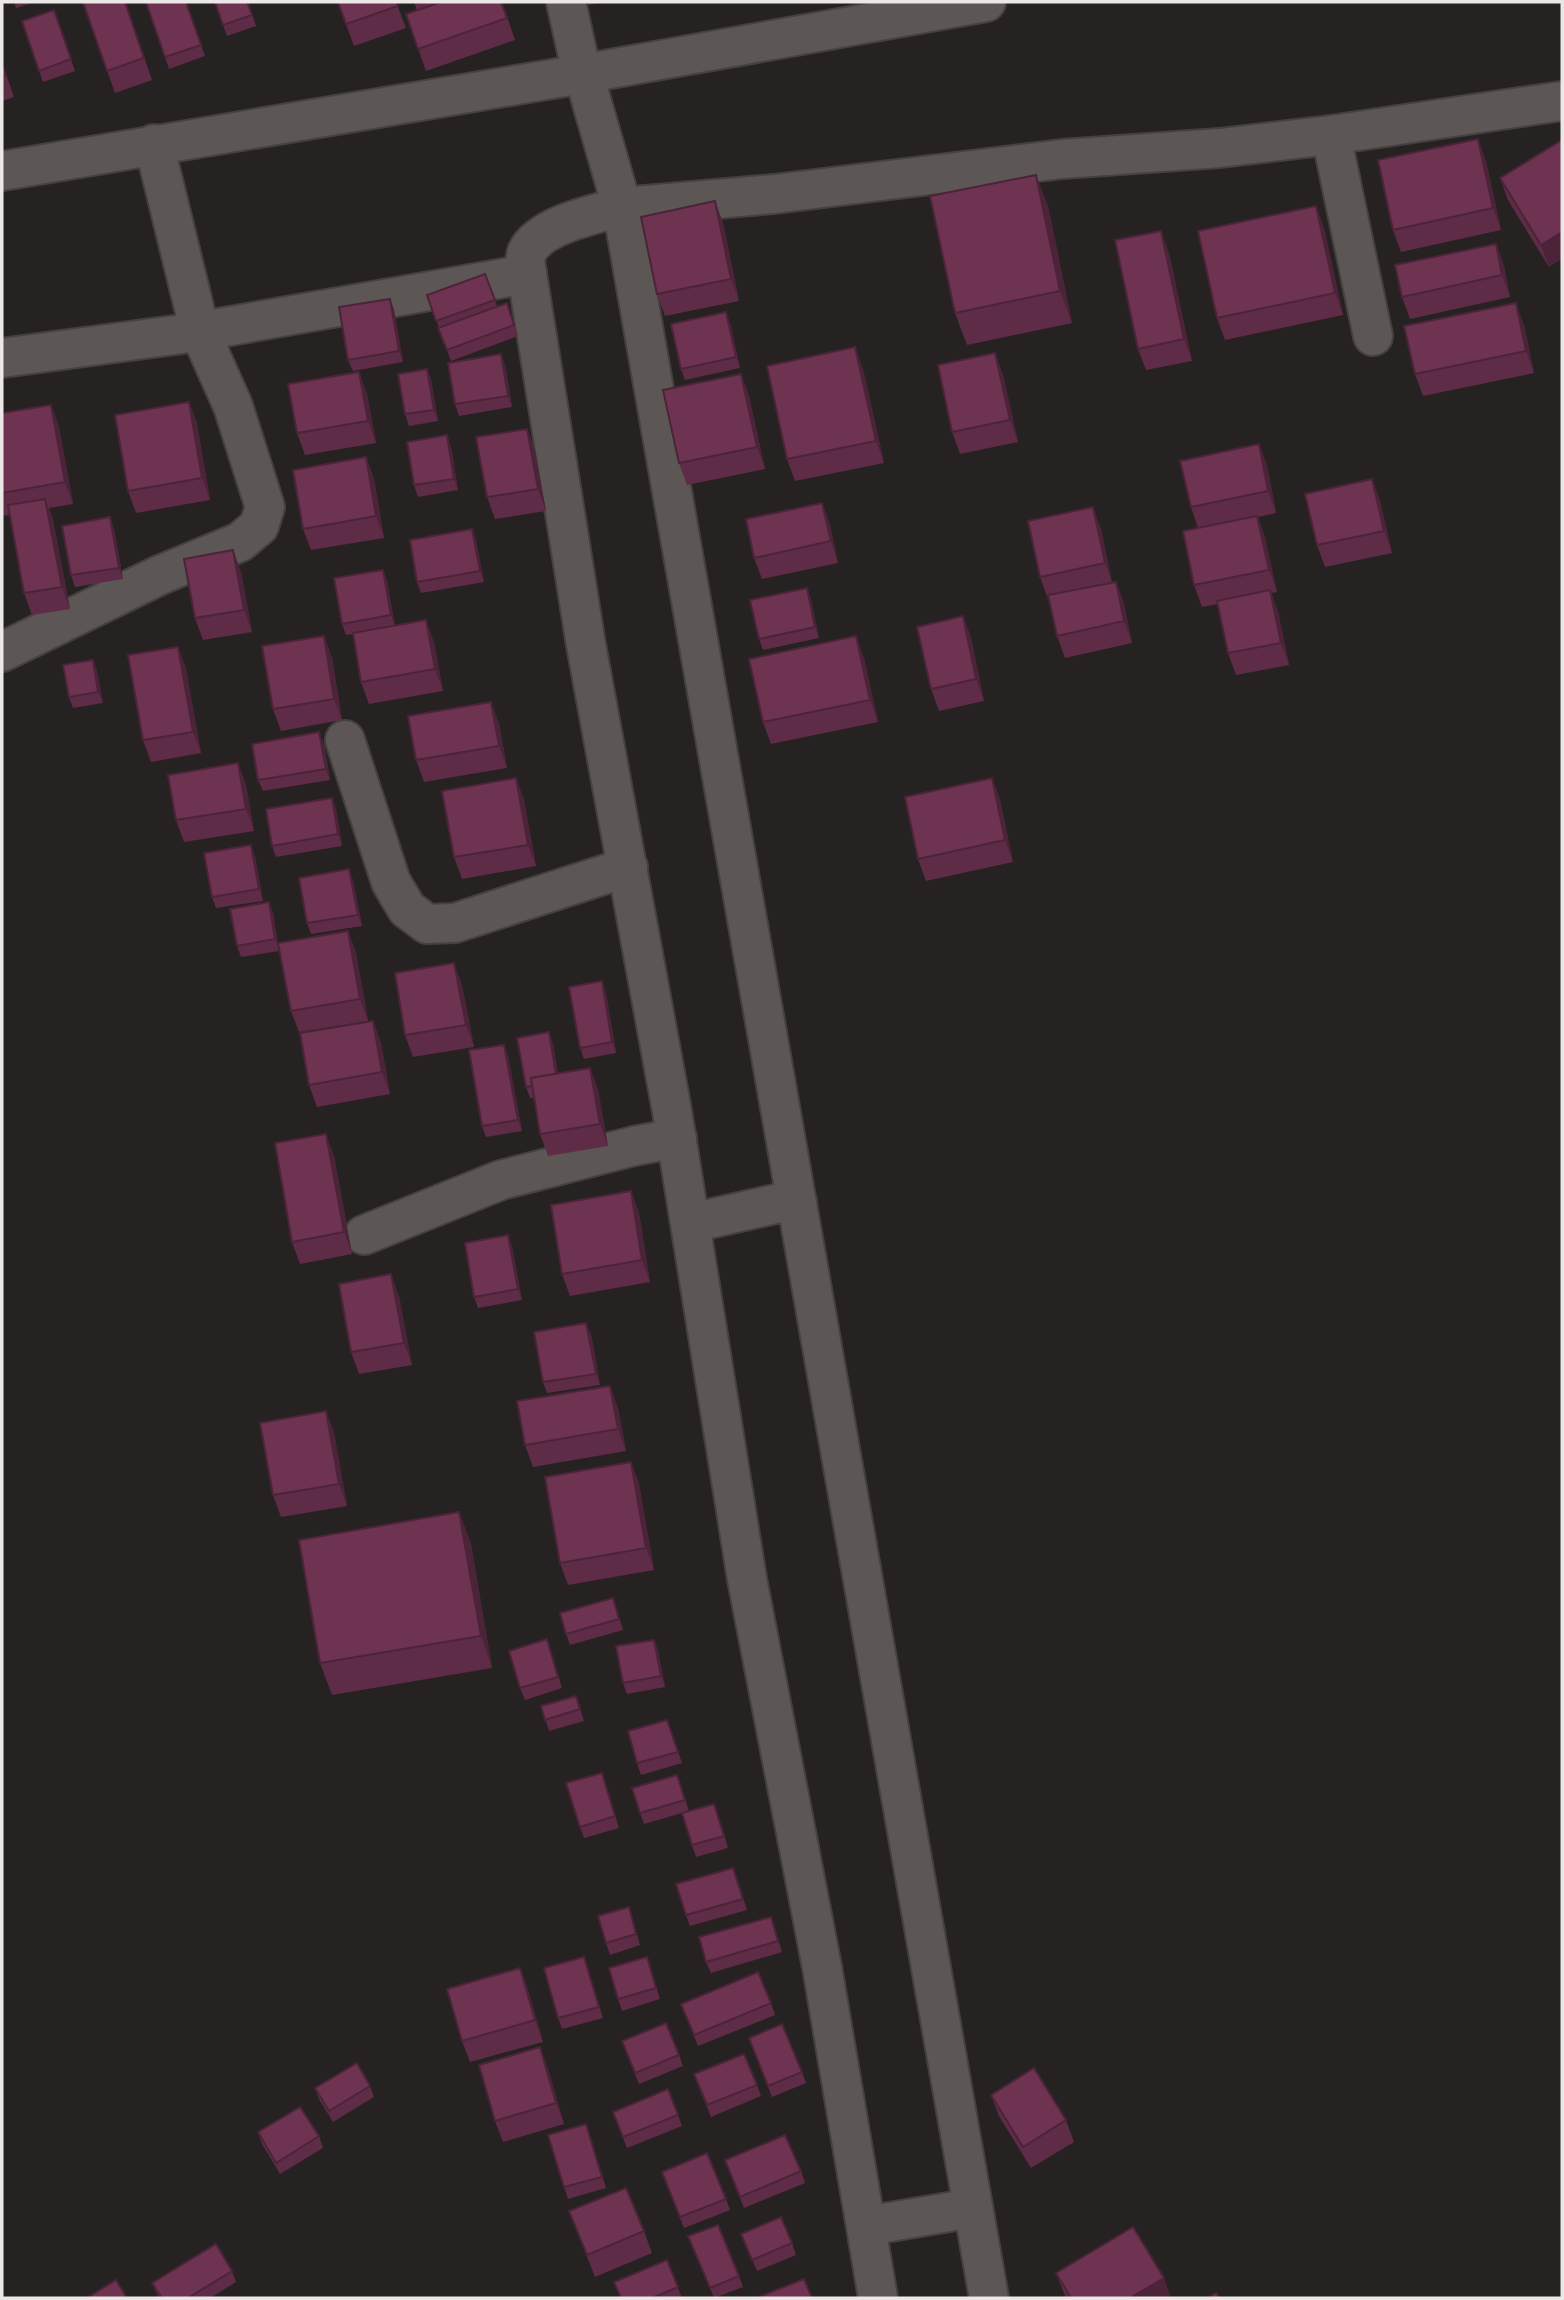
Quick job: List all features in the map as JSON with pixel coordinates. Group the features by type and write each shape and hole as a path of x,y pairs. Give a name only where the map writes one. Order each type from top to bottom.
{"street":[{"path":"566,2 584,78 618,196 989,2298"},
{"path":"2,171 154,144 584,78 986,2"},
{"path":"878,2298 822,1967 747,1579 677,1138 586,645 525,258 539,236 581,218 618,196 774,194 1062,159 1220,148 1331,135 1562,101"},
{"path":"1331,135 1373,336"},
{"path":"2,652 160,575 240,542 259,526 265,507 233,406 196,317 154,144"},
{"path":"2,358 196,317 527,274"},
{"path":"345,740 391,882 407,909 427,924 455,923 628,867"},
{"path":"364,1235 501,1180 634,1146 677,1138"},
{"path":"691,1223 780,1203 797,1202"},
{"path":"866,2226 973,2208"}],"building":[{"path":"83,2 125,2 144,58 107,71"},
{"path":"146,2 186,2 201,45 165,57"},
{"path":"215,2 247,2 252,15 223,25"},
{"path":"338,2 396,2 398,6 346,24"},
{"path":"441,2 501,2 507,18 418,49 406,14"},
{"path":"54,10 71,59 39,71 22,21"},
{"path":"1478,139 1493,208 1393,230 1378,160"},
{"path":"1562,140 1562,232 1541,245 1500,178"},
{"path":"1036,175 1060,291 955,313 930,196"},
{"path":"715,201 731,279 657,294 641,217"},
{"path":"1316,206 1335,293 1217,318 1198,231"},
{"path":"1161,231 1184,339 1138,349 1115,240"},
{"path":"1496,244 1502,275 1402,297 1395,265"},
{"path":"485,274 495,300 436,321 427,295"},
{"path":"390,299 399,351 348,360 339,307"},
{"path":"507,303 514,325 447,350 438,328"},
{"path":"1516,303 1526,351 1415,374 1404,326"},
{"path":"726,312 736,357 681,369 671,324"},
{"path":"855,347 876,441 787,459 767,366"},
{"path":"995,353 1010,420 952,432 938,365"},
{"path":"501,354 508,396 455,404 448,363"},
{"path":"427,369 434,410 405,414 398,374"},
{"path":"359,372 368,421 297,433 288,384"},
{"path":"741,374 757,447 679,463 663,390"},
{"path":"189,402 202,478 128,491 115,415"},
{"path":"51,405 65,482 2,493 2,413"},
{"path":"527,429 538,489 487,497 476,437"},
{"path":"447,435 454,479 414,485 407,442"},
{"path":"1259,444 1268,491 1191,507 1180,461"},
{"path":"366,457 376,516 303,529 293,470"},
{"path":"1372,479 1384,531 1317,545 1305,494"},
{"path":"45,499 62,587 24,593 8,505"},
{"path":"822,503 831,541 754,558 746,519"},
{"path":"1093,507 1105,563 1040,577 1028,521"},
{"path":"1257,516 1269,570 1194,585 1183,531"},
{"path":"110,517 119,568 71,575 62,526"},
{"path":"472,529 480,571 417,582 410,540"},
{"path":"233,550 244,610 195,618 184,559"},
{"path":"383,570 391,615 342,624 334,578"},
{"path":"1116,582 1124,621 1057,636 1048,595"},
{"path":"807,588 815,627 759,639 750,600"},
{"path":"1270,590 1281,643 1228,653 1217,601"},
{"path":"963,616 976,679 931,689 917,627"},
{"path":"426,620 435,669 361,682 353,633"},
{"path":"324,636 334,699 273,709 262,646"},
{"path":"856,636 870,700 763,722 749,659"},
{"path":"178,647 193,732 143,740 128,655"},
{"path":"93,660 98,692 69,697 63,665"},
{"path":"491,702 499,746 416,760 408,716"},
{"path":"319,732 326,769 258,780 252,744"},
{"path":"238,763 246,809 176,820 168,775"},
{"path":"516,778 528,845 454,857 442,791"},
{"path":"992,778 1005,840 918,859 905,797"},
{"path":"332,798 338,834 272,846 266,809"},
{"path":"251,845 259,889 212,897 204,853"},
{"path":"349,869 358,915 307,923 299,878"},
{"path":"269,902 275,939 237,946 230,909"},
{"path":"348,931 360,999 291,1011 278,943"},
{"path":"454,963 466,1025 405,1035 395,973"},
{"path":"602,981 612,1042 580,1048 569,987"},
{"path":"373,1021 382,1072 309,1085 300,1033"},
{"path":"549,1032 556,1074 531,1078 532,1086 526,1087 517,1038"},
{"path":"504,1045 518,1120 482,1126 469,1050"},
{"path":"590,1068 600,1124 540,1134 531,1078"},
{"path":"326,1134 344,1232 292,1242 275,1143"},
{"path":"631,1191 642,1260 562,1274 551,1205"},
{"path":"508,1235 518,1289 474,1297 465,1243"},
{"path":"391,1274 404,1343 351,1352 339,1284"},
{"path":"586,1323 596,1374 543,1382 534,1332"},
{"path":"610,1386 618,1429 525,1445 517,1401"},
{"path":"326,1411 339,1484 273,1495 260,1423"},
{"path":"631,1462 646,1548 560,1563 545,1477"},
{"path":"459,1512 481,1636 320,1663 299,1540"},
{"path":"613,1598 619,1619 566,1634 560,1613"},
{"path":"547,1639 558,1677 520,1688 509,1651"},
{"path":"654,1640 661,1676 623,1683 616,1646"},
{"path":"576,1696 580,1709 545,1720 541,1706"},
{"path":"667,1720 678,1752 637,1763 628,1731"},
{"path":"602,1773 615,1816 580,1827 566,1783"},
{"path":"677,1775 685,1800 640,1813 632,1788"},
{"path":"714,1804 724,1836 692,1845 682,1813"},
{"path":"733,1868 743,1899 686,1915 676,1884"},
{"path":"629,1907 636,1934 606,1943 598,1916"},
{"path":"771,1917 778,1941 706,1962 699,1937"},
{"path":"584,1957 599,2007 558,2018 544,1968"},
{"path":"647,1957 656,1988 618,1999 609,1968"},
{"path":"520,1968 535,2020 462,2041 447,1989"},
{"path":"758,1972 771,2003 694,2035 681,2004"},
{"path":"666,2023 679,2055 635,2073 622,2041"},
{"path":"782,2024 802,2072 768,2086 749,2038"},
{"path":"540,2047 556,2103 495,2121 479,2065"},
{"path":"744,2054 757,2085 707,2105 694,2074"},
{"path":"357,2063 370,2086 329,2111 315,2088"},
{"path":"1034,2068 1066,2120 1023,2147 991,2095"},
{"path":"668,2089 678,2115 623,2137 613,2112"},
{"path":"300,2107 319,2136 276,2163 258,2132"},
{"path":"586,2124 602,2177 564,2187 548,2135"},
{"path":"785,2135 801,2171 740,2197 725,2160"},
{"path":"707,2153 726,2199 680,2217 662,2172"},
{"path":"626,2188 644,2231 587,2255 569,2211"},
{"path":"781,2217 792,2243 752,2260 741,2234"},
{"path":"718,2225 739,2276 710,2288 688,2236"},
{"path":"1133,2227 1164,2278 1130,2298 1071,2298 1056,2273"},
{"path":"216,2244 232,2271 188,2298 162,2298 152,2283"},
{"path":"667,2260 678,2287 652,2298 621,2298 614,2282"},
{"path":"804,2279 812,2298 756,2298"},
{"path":"116,2280 127,2298 87,2298"},
{"path":"1216,2293 1220,2298 1207,2298"}]}
